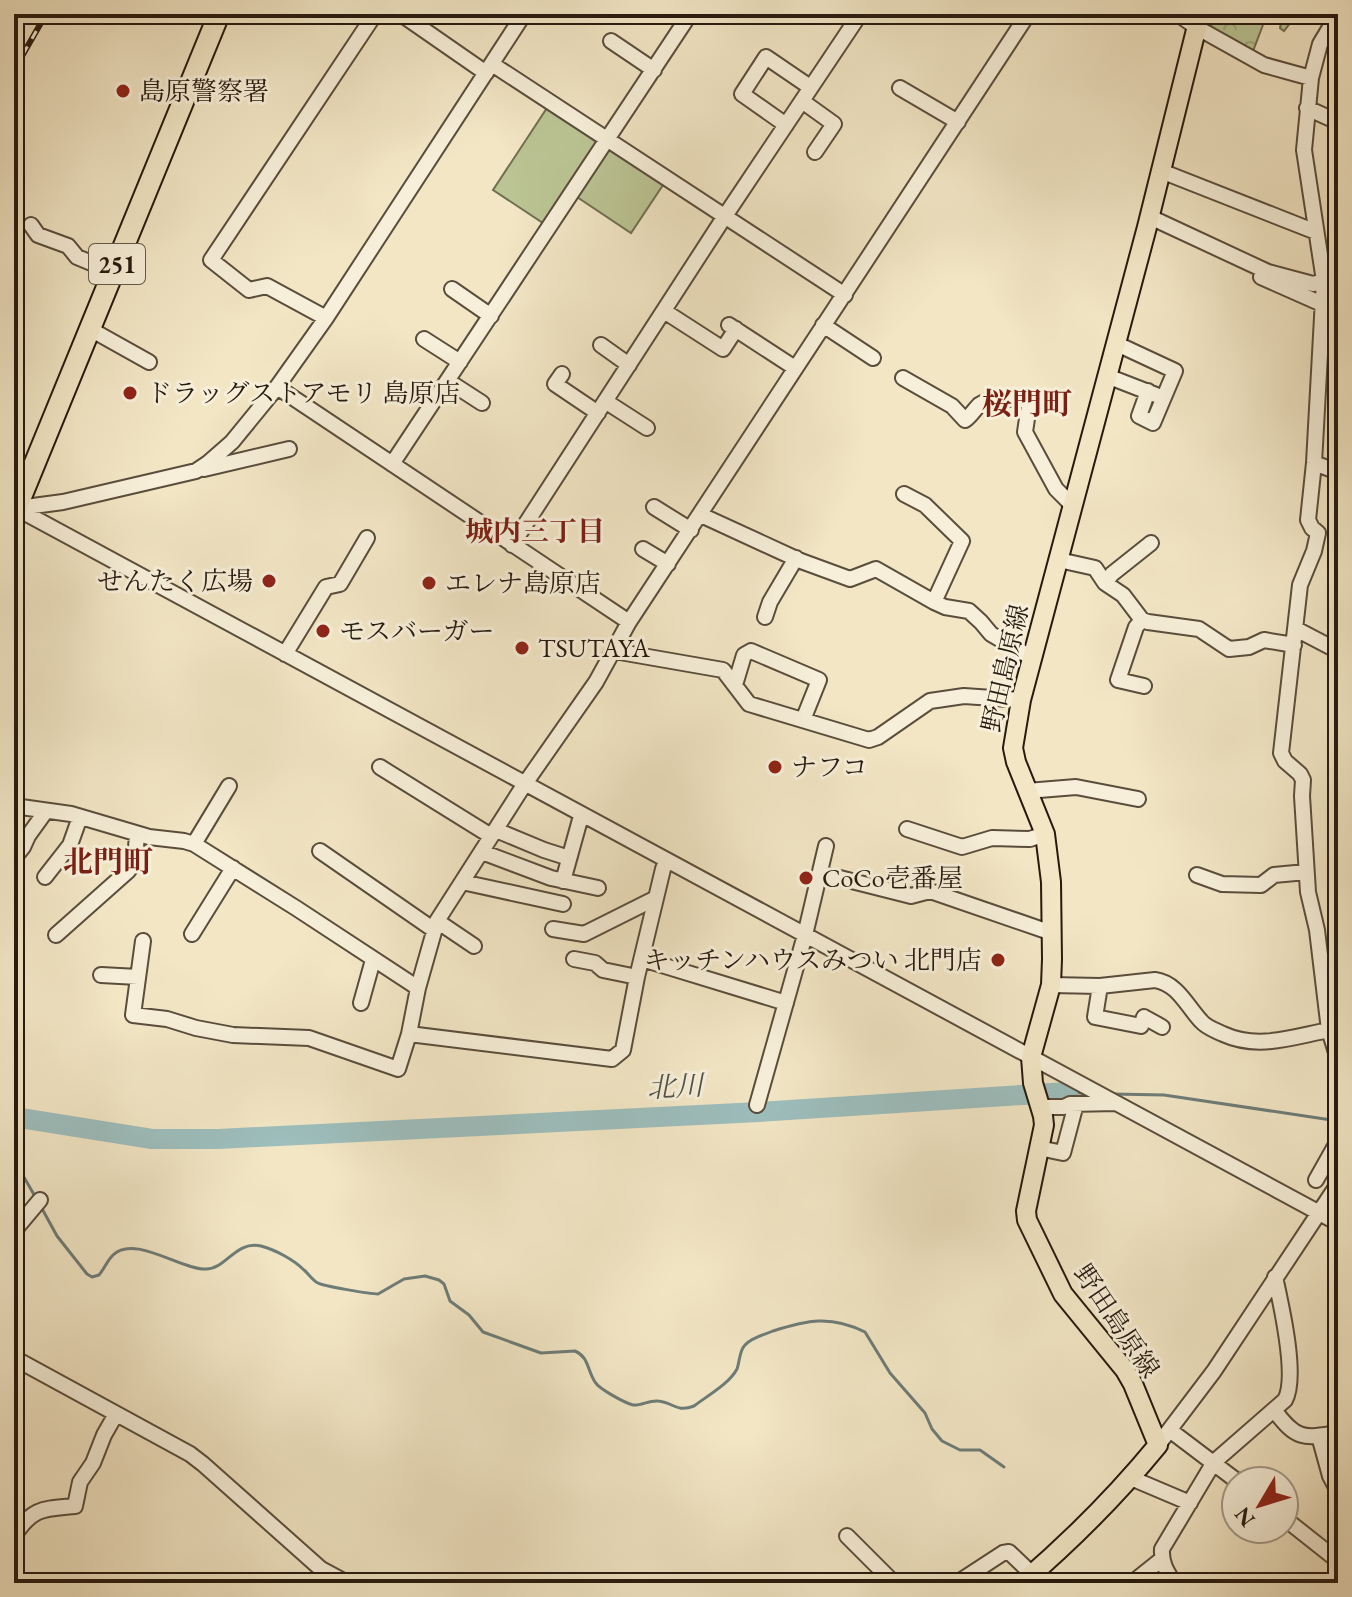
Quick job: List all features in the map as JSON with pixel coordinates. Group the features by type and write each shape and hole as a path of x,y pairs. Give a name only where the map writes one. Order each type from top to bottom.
{"highway":[{"name":"251","path":"15,510 219,14"}],"main road":[{"name":"野田島原線","path":"1164,1438 1125,1370 1063,1294 1030,1228 1026,1211 1044,1125 1031,1074 1031,1057 1051,985 1051,882 1045,834 1013,748 1021,700 1117,344 1198,21"},
{"path":"1027,1578 1070,1540 1131,1478 1164,1438"}],"street":[{"path":"326,318 267,286 249,290 211,260 375,14"},
{"path":"401,14 608,141 845,295"},
{"path":"196,471 232,442 277,387 326,318 524,14"},
{"path":"512,545 860,14"},
{"path":"143,941 133,1015 167,1019 233,1035 309,1038 398,1069 436,925 524,785 596,682 629,622 1028,14"},
{"path":"1178,14 1198,21 1264,65 1311,78"},
{"path":"1338,14 1320,44 1307,108 1304,150 1316,232 1331,283 1322,304 1308,520 1318,533 1300,585 1281,753 1303,780 1308,892 1332,996 1329,1030 1338,1059"},
{"path":"392,464 608,141 654,70 684,16"},
{"path":"611,41 654,70"},
{"path":"786,125 742,94 766,57 810,87"},
{"path":"900,88 958,122"},
{"path":"802,101 834,124 815,152"},
{"path":"1307,108 1338,122"},
{"path":"1161,171 1316,232"},
{"path":"1148,222 1268,272 1313,284 1331,283"},
{"path":"1148,222 1322,304"},
{"path":"31,225 38,235 68,246 77,257 113,272"},
{"path":"452,289 491,316"},
{"path":"664,311 723,349 732,327 795,368"},
{"path":"823,325 873,358"},
{"path":"90,329 149,362"},
{"path":"424,339 460,362"},
{"path":"1117,344 1175,371 1153,423 1139,416 1148,391"},
{"path":"601,345 629,365"},
{"path":"1107,376 1164,398"},
{"path":"903,378 952,406 965,420 979,406 991,400 1027,401 1025,432 1056,489 1073,506"},
{"path":"448,381 482,403"},
{"path":"555,384 647,428"},
{"path":"277,387 629,622"},
{"path":"15,510 63,502 289,449"},
{"path":"1314,463 1338,472"},
{"path":"904,494 925,505 962,541 934,602"},
{"path":"654,507 691,530"},
{"path":"15,510 1338,1223"},
{"path":"701,515 850,579 876,569 945,607 969,611 991,634 1032,658"},
{"path":"285,654 326,587 340,584 367,538"},
{"path":"1105,583 1151,543"},
{"path":"643,549 668,564"},
{"path":"765,617 770,602 796,558"},
{"path":"1059,560 1090,566 1105,583 1123,595 1142,620 1152,624 1199,629 1229,649 1249,647 1264,640 1294,645"},
{"path":"1142,620 1136,627 1118,680 1144,686"},
{"path":"1296,629 1338,651"},
{"path":"614,651 723,670 749,704 869,740 930,701 964,696 1021,700"},
{"path":"735,685 744,655 751,651 819,680 803,720"},
{"path":"380,767 494,833 569,858"},
{"path":"194,844 229,786"},
{"path":"1027,791 1076,787 1138,799"},
{"path":"14,806 80,817 137,834 194,844 418,988"},
{"path":"14,858 46,811"},
{"path":"563,881 581,816"},
{"path":"45,877 70,845 80,817"},
{"path":"907,829 962,847 992,838 1030,839 1045,834"},
{"path":"56,935 128,871 135,861 137,834"},
{"path":"757,1105 805,935 826,846"},
{"path":"320,851 474,946"},
{"path":"482,852 551,878 598,888"},
{"path":"409,1034 612,1059 623,1050 637,977 666,861"},
{"path":"192,934 233,868"},
{"path":"1197,875 1222,884 1261,885 1274,875 1306,872"},
{"path":"820,873 911,896 930,891 1052,933"},
{"path":"462,882 563,904"},
{"path":"553,929 584,934 656,898"},
{"path":"574,959 595,963 603,970 637,977"},
{"path":"642,959 786,1003"},
{"path":"361,1003 373,960"},
{"path":"101,975 138,977"},
{"path":"1051,985 1100,986 1163,981 1172,986 1208,1027 1233,1039 1252,1043 1329,1030"},
{"path":"1100,986 1095,1017 1141,1026 1144,1017 1162,1027"},
{"path":"1038,1099 1064,1107 1114,1102"},
{"path":"1039,1148 1063,1153 1076,1104"},
{"path":"1316,1180 1338,1142"},
{"path":"1220,1467 1164,1438 1214,1371 1338,1184"},
{"path":"14,1231 38,1202"},
{"path":"1174,1583 1163,1566 1162,1549 1214,1462 1288,1394 1290,1373 1275,1277"},
{"path":"14,1358 190,1454 321,1569 347,1583"},
{"path":"1274,1410 1288,1428 1300,1436 1338,1433"},
{"path":"14,1536 27,1519 42,1509 75,1506 80,1482 93,1463 116,1414"},
{"path":"1319,1436 1330,1476 1338,1491"},
{"path":"1131,1478 1190,1503"},
{"path":"1300,1531 1332,1556 1338,1550"},
{"path":"847,1536 894,1583"},
{"path":"957,1583 1009,1552 1027,1578"},
{"path":"14,1558 17,1583"},
{"path":"1132,1583 1162,1559"}],"green space":[{"path":"1206,14 1297,14 1284,31 1280,28 1281,23 1266,17 1253,51 1217,33"},
{"path":"547,108 600,143 546,225 493,190"},
{"path":"608,149 663,185 631,233 577,197"}],"waterway":[{"name":"北川","path":"1068,1092 1084,1093"},
{"name":"北川","path":"14,1117 152,1139 218,1139 759,1112 1068,1092"},
{"name":"北川","path":"1112,1094 1164,1095 1338,1121"},
{"path":"14,1160 36,1198"},
{"path":"40,1205 57,1236 92,1277 99,1275 111,1257 122,1250 145,1250 206,1269 220,1265 252,1245 279,1253 300,1266 316,1282 337,1288 378,1294 404,1279 425,1276 439,1280 444,1284 450,1301 469,1315 483,1332 541,1353 575,1351 585,1360 597,1385 633,1405 655,1401 679,1408 694,1406 733,1374 742,1350 751,1340 797,1324 819,1321 841,1323 865,1332 890,1373 925,1413 942,1441 960,1450 980,1450 1004,1467"}],"railway":[{"path":"14,70 46,14"}],"place":[{"name":"島原警察署","path":"123,91"},
{"name":"ドラッグストアモリ 島原店","path":"130,393"},
{"name":"せんたく広場","path":"269,581"},
{"name":"エレナ島原店","path":"429,583"},
{"name":"モスバーガー","path":"323,631"},
{"name":"TSUTAYA","path":"522,648"},
{"name":"ナフコ","path":"775,767"},
{"name":"CoCo壱番屋","path":"806,878"},
{"name":"キッチンハウスみつい 北門店","path":"998,960"}],"district":[{"name":"桜門町","path":"1027,403"},
{"name":"城内三丁目","path":"535,531"},
{"name":"北門町","path":"108,861"}]}
